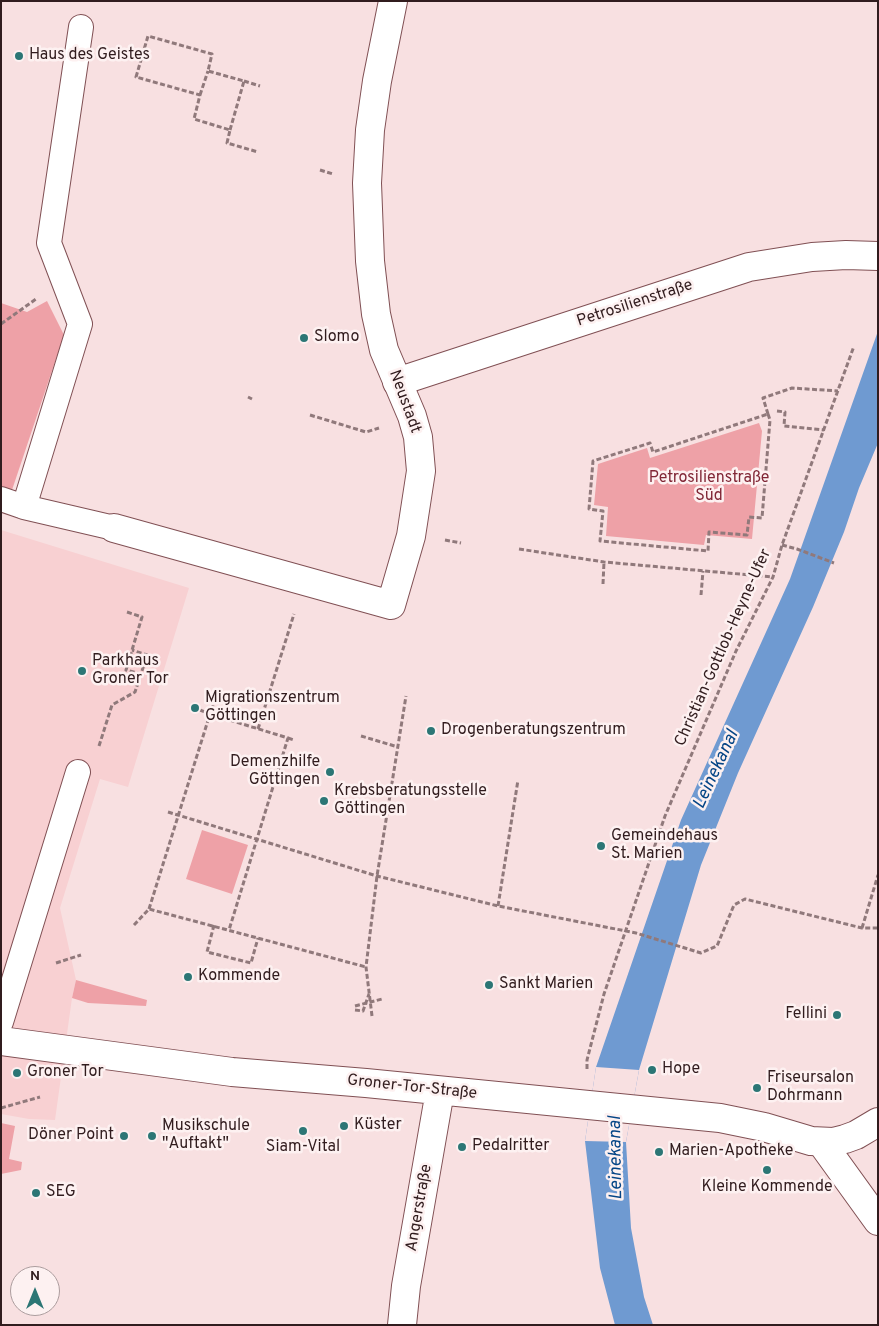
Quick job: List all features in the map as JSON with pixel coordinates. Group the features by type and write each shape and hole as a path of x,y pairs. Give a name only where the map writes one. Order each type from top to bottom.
{"street":[{"name":"Neustadt","path":"114,528 391,605 411,536 421,471 418,437 412,416 384,350 376,314 370,261 367,183 370,130 377,82 393,1"},
{"name":"Petrosilienstraße","path":"397,382 749,267 820,257 846,255 878,256"},
{"name":"Groner-Tor-Straße","path":"1,1041 232,1072 366,1083 720,1118 821,1142 845,1139 878,1122"},
{"name":"Angerstraße","path":"402,1325 406,1286 440,1091"},
{"path":"821,1142 878,1221"}],"lane":[{"path":"24,506 80,324 49,243 80,27"},
{"path":"1,499 114,528"},
{"path":"1,1022 78,772"}],"path":[{"path":"200,95 136,77 148,36 212,54 194,119 230,130"},
{"path":"208,71 260,86"},
{"path":"244,82 227,143 258,152"},
{"path":"1,324 63,280"},
{"name":"Christian-Gottlob-Heyne-Ufer","path":"587,1105 588,1060 604,994 665,816 736,651 772,577 854,346"},
{"path":"768,414 653,452 650,443 593,461 589,509 603,511 600,541 708,551 709,532 747,535 749,517 762,518 770,420 763,398 792,388 838,391"},
{"path":"777,412 785,412 784,426 824,430"},
{"path":"310,415 366,432 412,416"},
{"path":"782,545 834,563"},
{"path":"519,549 604,562 772,577"},
{"path":"603,584 604,562"},
{"path":"701,595 703,571"},
{"path":"258,729 305,580"},
{"path":"127,612 142,617 126,670 141,674"},
{"path":"98,750 112,705 135,692 147,655 132,650"},
{"path":"372,1016 366,967 377,876 406,696"},
{"path":"134,926 149,908 214,704"},
{"path":"200,710 294,740"},
{"path":"361,736 398,747"},
{"path":"229,930 288,738"},
{"path":"498,906 518,780"},
{"path":"168,812 377,876 498,906 636,933 701,953 717,946 734,905 745,899 862,928 878,928"},
{"path":"862,928 878,875"},
{"path":"149,908 366,967"},
{"path":"214,926 207,952 251,963 258,938"},
{"path":"227,963 228,957"},
{"path":"354,1010 364,1011 370,991"},
{"path":"354,1006 382,999"},
{"path":"1,1108 40,1097"}],"shaded area":[{"path":"1,530 189,588 128,787 100,779 60,908 76,980 55,1120 29,1119 1,1114"}],"green space":[{"path":"47,301 64,335 12,490 1,486 1,303 27,312"},
{"name":"Petrosilienstraße Süd","path":"759,423 762,431 752,539 706,535 704,545 606,536 608,507 594,505 598,464 647,448 650,458"},
{"path":"202,830 248,845 232,894 186,879"},
{"path":"76,980 147,1000 146,1006 88,1003 72,998"},
{"path":"1,1123 15,1126 9,1159 22,1162 21,1170 1,1174"}],"water":[{"name":"Leinekanal","path":"878,331 878,443 813,607 738,773 701,865 639,1070 626,1142 631,1228 644,1297 653,1325 615,1325 600,1268 585,1141 596,1067 681,820 790,579"}],"pier":[{"path":"596,1067 639,1070 626,1142 585,1141"}],"place":[{"name":"Haus des Geistes","path":"19,56"},
{"name":"Slomo","path":"304,338"},
{"name":"Parkhaus Groner Tor","path":"82,671"},
{"name":"Migrationszentrum Göttingen","path":"195,708"},
{"name":"Drogenberatungszentrum","path":"431,731"},
{"name":"Demenzhilfe Göttingen","path":"330,772"},
{"name":"Krebsberatungsstelle Göttingen","path":"324,801"},
{"name":"Gemeindehaus St. Marien","path":"601,846"},
{"name":"Kommende","path":"188,977"},
{"name":"Sankt Marien","path":"489,985"},
{"name":"Fellini","path":"837,1015"},
{"name":"Hope","path":"652,1070"},
{"name":"Groner Tor","path":"17,1073"},
{"name":"Friseursalon Dohrmann","path":"757,1088"},
{"name":"Küster","path":"344,1126"},
{"name":"Siam-Vital","path":"303,1131"},
{"name":"Döner Point","path":"124,1136"},
{"name":"Musikschule \"Auftakt\"","path":"152,1136"},
{"name":"Pedalritter","path":"462,1147"},
{"name":"Marien-Apotheke","path":"659,1152"},
{"name":"Kleine Kommende","path":"767,1170"},
{"name":"SEG","path":"36,1193"}]}
